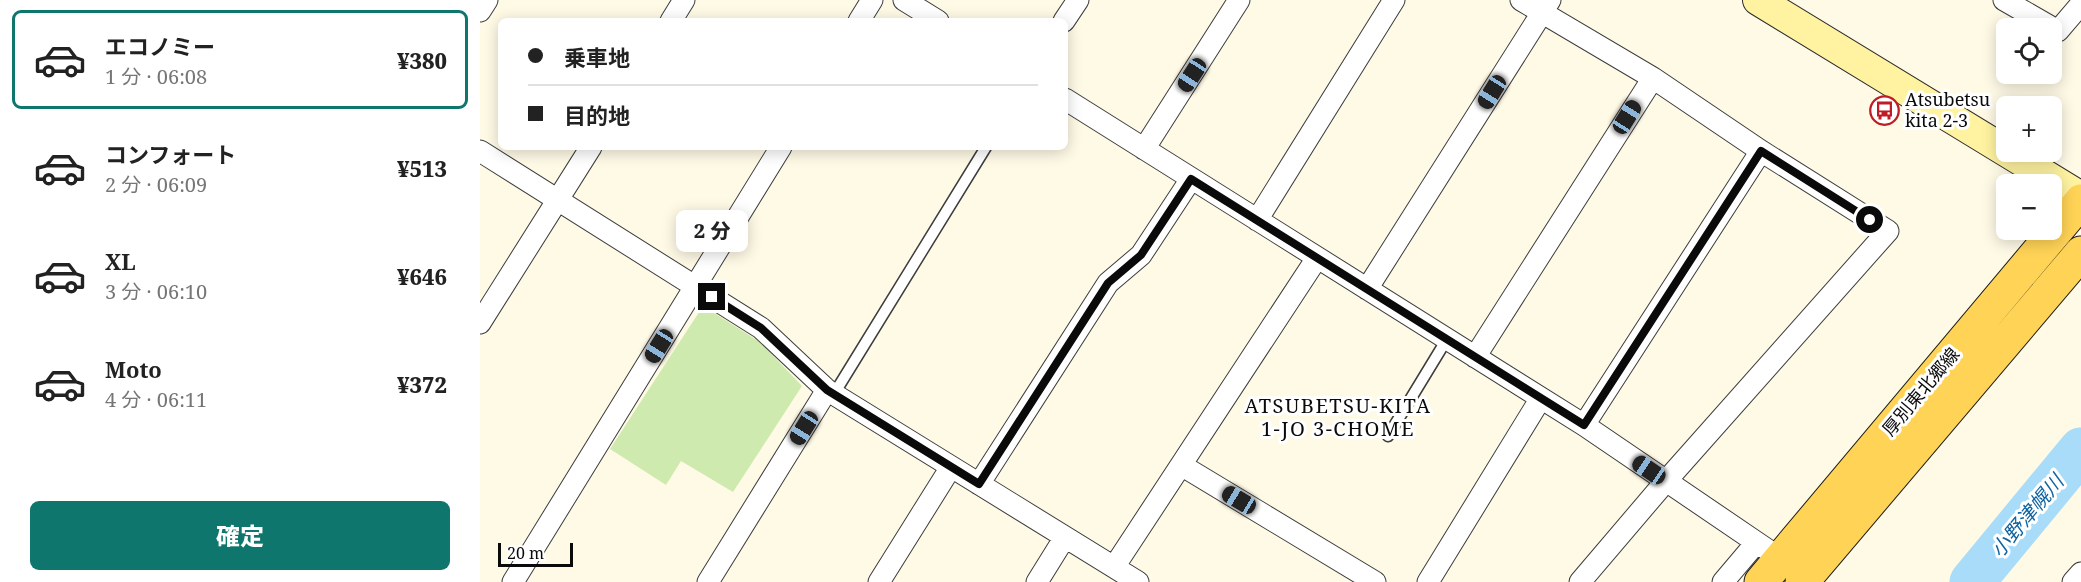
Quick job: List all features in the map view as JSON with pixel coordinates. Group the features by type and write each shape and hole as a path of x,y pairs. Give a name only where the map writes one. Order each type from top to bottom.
{"main road":[{"path":"1758,0 2081,199"},
{"name":"厚別東北郷線","path":"1775,567 2081,199"},
{"name":"厚別東北郷線","path":"1775,567 2081,253"}],"street":[{"path":"480,11 487,0"},
{"path":"673,18 684,0"},
{"path":"861,18 872,0"},
{"path":"1066,18 1078,0"},
{"path":"1144,149 1239,0"},
{"path":"1257,220 1395,0"},
{"path":"1521,0 1546,7 1761,151 1888,231 1666,481 1580,582"},
{"path":"2004,0 2058,31 2081,4"},
{"path":"907,1 933,18"},
{"path":"1367,289 1546,7"},
{"path":"1475,357 1653,78"},
{"path":"1068,101 1584,425 1666,481 1775,567"},
{"path":"480,150 761,328 831,392 1138,582"},
{"path":"480,323 589,150"},
{"path":"513,582 780,150"},
{"path":"1584,425 1761,151"},
{"path":"979,484 1108,283 1141,255 1191,179"},
{"path":"1114,567 1317,258"},
{"path":"708,582 831,392"},
{"path":"1428,582 1541,398"},
{"path":"1181,465 1375,582"},
{"path":"879,582 951,467"},
{"path":"1037,582 1065,537"},
{"path":"1723,582 1775,567"},
{"path":"2073,582 2081,573"}],"lane":[{"path":"831,392 984,150"},
{"path":"1388,436 1447,339"}],"green space":[{"path":"703,306 760,342 802,386 733,492 681,461 666,485 610,449"}],"waterway":[{"name":"小野津幌川","path":"1972,582 2081,450"}],"place":[{"name":"Atsubetsu kita 2-3","path":"1884,110"}],"district":[{"name":"ATSUBETSU-KITA 1-JO 3-CHOME","path":"1338,418"}],"route":[{"path":"712,297 761,328 827,390 979,484 1108,283 1141,255 1191,179 1584,425 1761,151 1870,220"}]}
